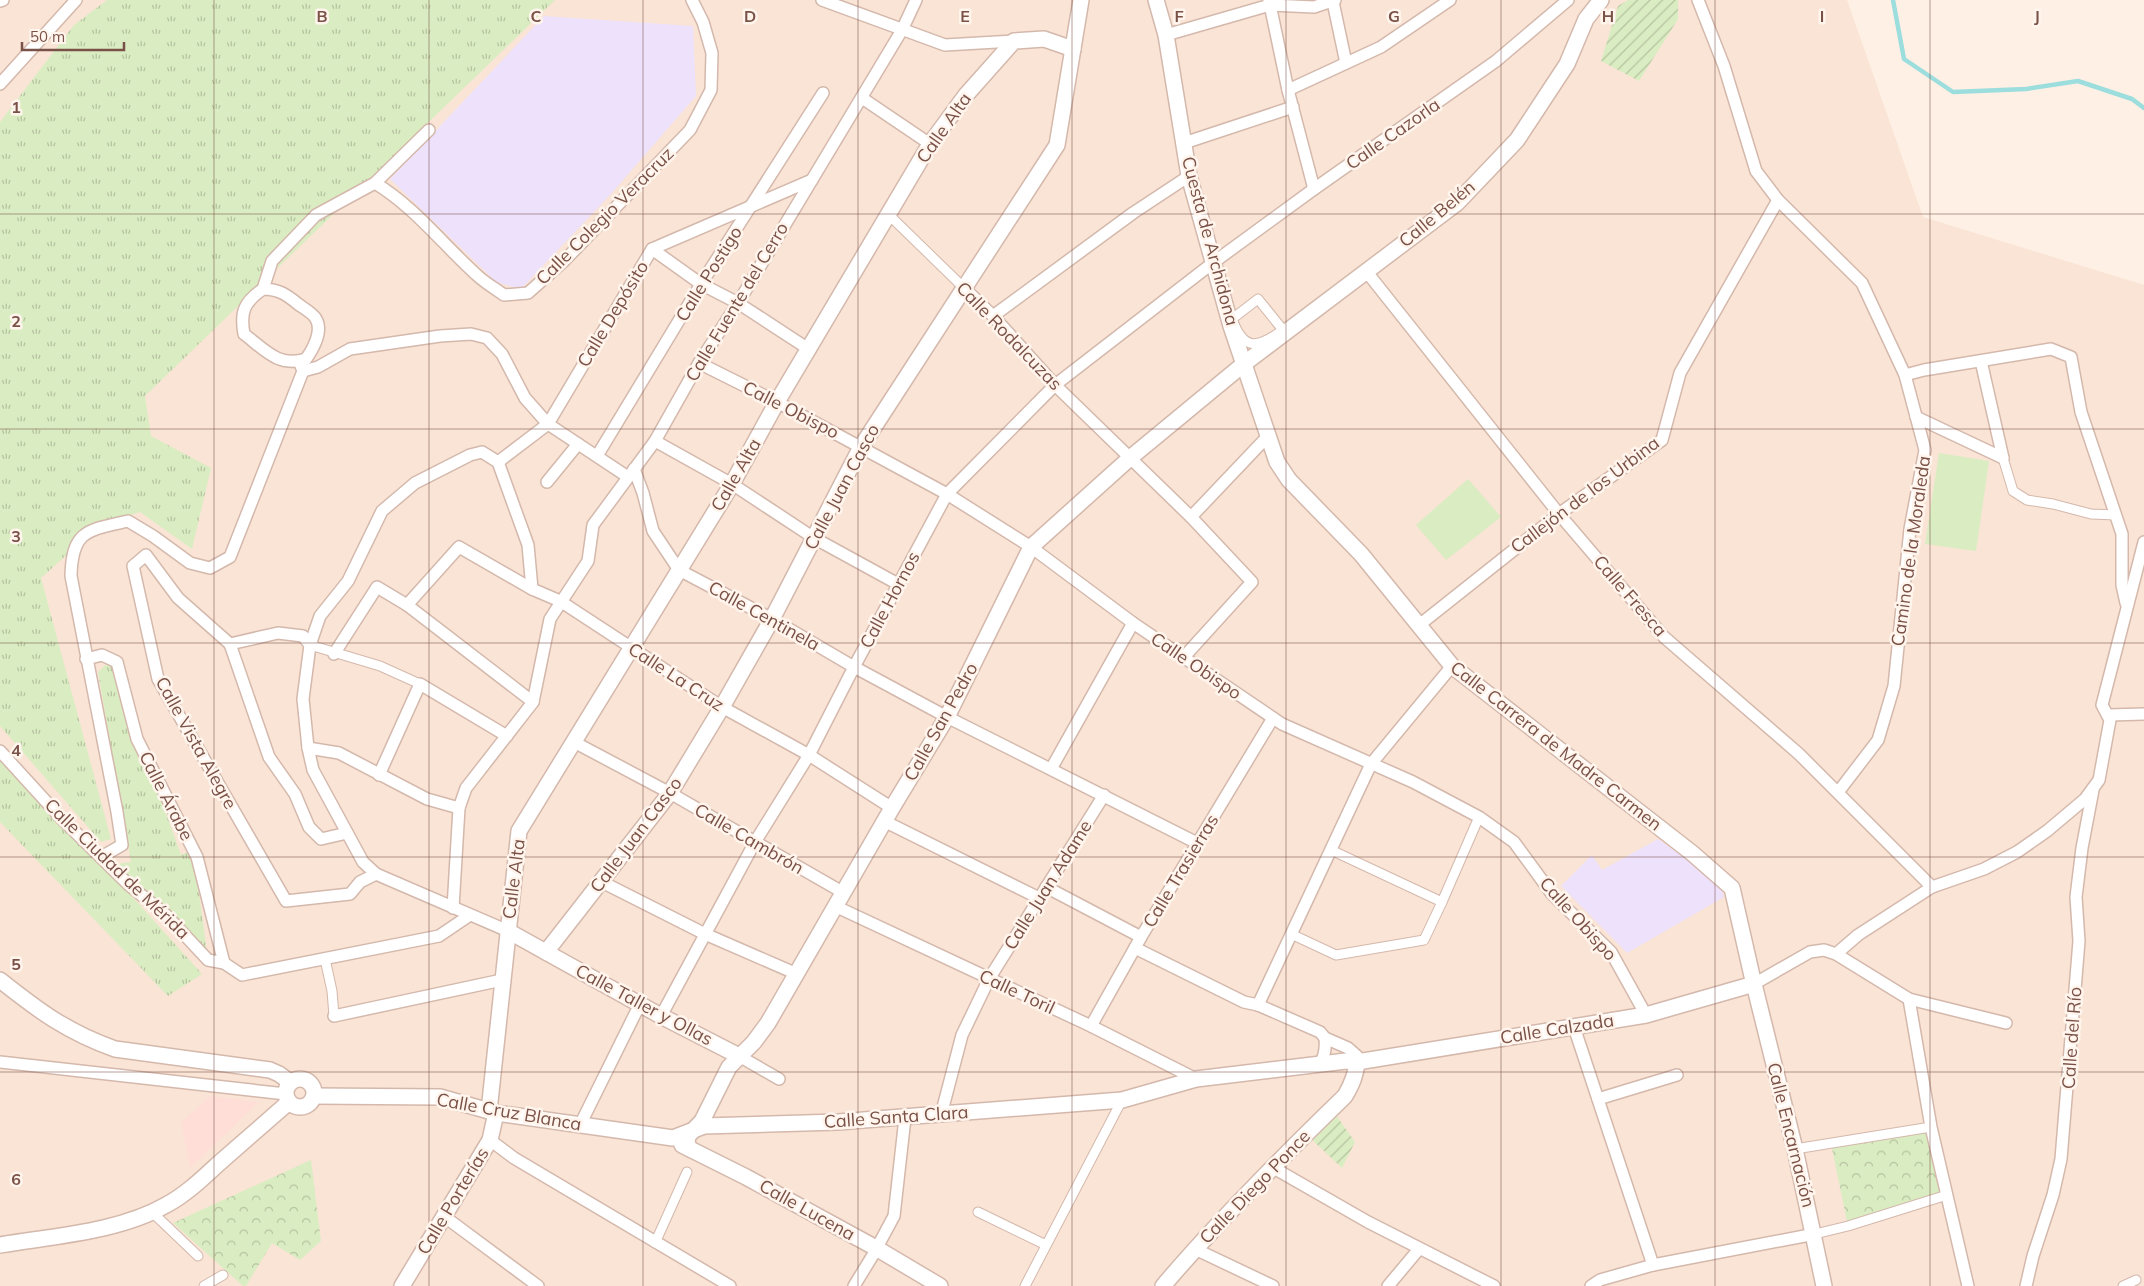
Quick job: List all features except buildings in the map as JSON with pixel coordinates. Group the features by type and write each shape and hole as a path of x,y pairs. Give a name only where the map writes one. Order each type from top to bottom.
{"street":[{"path":"0,84 76,0"},
{"name":"Calle Colegio Veracruz","path":"375,183 393,194 434,231 480,278 504,295 528,292 564,260 690,130 711,90 712,53 703,22 692,0"},
{"path":"822,0 945,45 1044,39 1073,49"},
{"name":"Calle Fuente del Cerro","path":"533,702 550,619 588,561 593,525 655,441 699,363 738,303 862,98 902,30 916,0"},
{"name":"Calle Juan Casco","path":"546,952 670,793 772,619 860,447 1057,145 1081,0"},
{"name":"Cuesta de Archidona","path":"1156,0 1166,35 1189,176 1231,326 1245,363"},
{"path":"1288,90 1381,47 1450,0"},
{"name":"Calle Cazorla","path":"1214,262 1496,61 1568,0"},
{"name":"Calle Belén","path":"1245,363 1457,203 1516,140 1567,64 1586,19 1601,0"},
{"name":"Camino de la Moraleda","path":"1698,0 1724,66 1756,171 1778,200 1862,282 1905,375 1925,450 1910,529 1894,686 1878,740 1839,792"},
{"path":"1166,35 1269,3 1314,7 1334,1 1346,63"},
{"path":"1269,3 1288,90 1314,189"},
{"name":"Calle Alta","path":"502,980 519,831 732,484 777,402 810,350 930,144 966,95 1014,41"},
{"name":"Calle Postigo","path":"596,456 701,284 753,206 823,93"},
{"path":"862,98 930,144"},
{"path":"1184,143 1293,107"},
{"path":"429,130 375,183 316,215 272,261 263,289 246,304 241,319 244,334 279,360 301,366 318,367 350,349 440,336 472,334 487,338 502,354 525,398 548,424 596,456 631,473"},
{"path":"993,316 1133,213 1189,176"},
{"name":"Calle Depósito","path":"498,462 548,424 652,249 812,180"},
{"name":"Callejón de los Urbina","path":"1418,626 1559,514 1662,440 1680,373 1778,200"},
{"name":"Calle Rodalcuzas","path":"888,214 993,316 1056,385 1191,517 1252,582 1183,658"},
{"path":"652,249 701,284 738,303 810,350"},
{"name":"Calle Hornos","path":"661,1016 755,842 809,755 946,494 1056,385 1214,262"},
{"name":"Calle Fresca","path":"1366,271 1559,514 1664,637 1778,735 1839,792 1932,887"},
{"path":"101,857 122,845 71,576 72,555 80,539 96,528 128,521 153,536 190,563 210,568 230,557 301,366 312,350 318,328 316,318 283,292 263,289"},
{"path":"1258,299 1271,316 1283,330 1264,343 1255,344 1242,339 1232,318 1258,299"},
{"path":"1905,375 1924,370 2051,349 2071,358 2082,412 2122,534 2122,585 2126,607"},
{"path":"1981,360 2003,458 2013,492 2027,500 2091,514 2116,515"},
{"name":"Calle Obispo","path":"699,363 777,402 946,494 1031,548 1133,623 1273,718 1413,782 1479,816 1514,842 1552,894 1611,952 1646,1015"},
{"name":"Calle Carrera de Madre Carmen","path":"1245,363 1267,437 1285,476 1360,554 1452,666 1692,853 1732,888 1754,984"},
{"name":"Calle San Pedro","path":"694,1130 702,1121 729,1067 754,1042 768,1023 837,907 884,821 947,717 1031,548 1130,458 1245,363"},
{"path":"1916,417 2003,458"},
{"path":"1191,517 1267,437"},
{"path":"655,441 732,484 814,538 898,584"},
{"path":"547,482 578,444"},
{"path":"508,931 376,874 363,862 313,770 308,748 303,699 310,645 320,616 348,580 382,511 415,483 470,455 482,452 498,462 528,545 532,588"},
{"name":"Calle Centinela","path":"631,473 643,493 653,531 679,570 772,619 854,667 947,717 1197,843"},
{"path":"153,536 146,555 178,598 230,644 269,758 295,794 309,827 321,839 347,833"},
{"path":"1836,954 1858,935 1932,887 1984,869 2017,852 2085,799 2094,787 2099,780 2110,725 2109,715 2105,712 2102,705 2144,542"},
{"name":"Calle La Cruz","path":"407,605 459,547 532,588 560,601 722,707 809,755 892,808"},
{"name":"Calle Vista Alegre","path":"146,555 133,566 158,679 286,901 350,894 360,882 376,874"},
{"path":"334,654 377,587 407,605 533,702 466,788 459,808 453,908"},
{"path":"1051,769 1133,623"},
{"path":"230,644 278,633 303,636 310,645 334,654 380,666 420,684 507,736"},
{"name":"Calle Árabe","path":"86,659 102,655 117,662 137,739 197,856 224,963"},
{"path":"1258,1005 1371,764 1452,666"},
{"path":"379,775 420,684"},
{"path":"2109,715 2144,714"},
{"name":"Calle Trasierras","path":"1091,1026 1141,937 1273,718"},
{"name":"Calle Cambrón","path":"574,742 670,793 844,894"},
{"path":"308,748 339,753 427,799 459,808"},
{"name":"Calle Ciudad de Mérida","path":"0,751 62,819 129,885 166,915 208,960 224,963 242,975 325,959"},
{"name":"Calle del Río","path":"2026,1286 2033,1256 2053,1195 2061,1159 2079,941 2076,896 2082,848 2094,787"},
{"name":"Calle Juan Adame","path":"941,1115 962,1035 989,979 1104,795"},
{"path":"1292,934 1336,955 1424,940 1479,816"},
{"path":"884,821 1039,898"},
{"path":"1331,850 1442,902"},
{"path":"602,882 705,934 797,974"},
{"path":"1046,887 1141,937"},
{"name":"Calle Toril","path":"837,907 1091,1026 1196,1079"},
{"path":"470,915 439,936 325,959 332,991 334,1016 502,980"},
{"name":"Calle Taller y Ollas","path":"508,931 779,1079"},
{"path":"1135,948 1244,1002 1258,1005 1320,1032 1326,1038 1348,1048 1357,1056 1356,1062"},
{"path":"1754,984 1810,952 1824,950 1836,954 1909,998 2006,1024"},
{"path":"0,980 63,1027 99,1044 115,1049 270,1070 280,1074 288,1093 293,1106 302,1107 310,1104 314,1096 313,1087 307,1080 298,1079 288,1093 198,1182 168,1205 138,1218 84,1231 0,1245"},
{"name":"Calle Porterías","path":"402,1286 490,1140 502,980"},
{"name":"Calle Calzada","path":"1196,1079 1319,1066 1346,1061 1356,1062 1646,1015 1754,984"},
{"name":"Calle Encarnación","path":"1754,984 1815,1234 1824,1286"},
{"path":"1909,998 1930,1127 1968,1286"},
{"path":"580,1125 640,1004"},
{"path":"1574,1027 1653,1265"},
{"path":"1319,1066 1323,1060 1326,1038"},
{"name":"Calle Diego Ponce","path":"1348,1090 1386,1057"},
{"path":"0,1062 288,1093"},
{"name":"Calle Diego Ponce","path":"1163,1286 1272,1167 1345,1096 1356,1073 1356,1062"},
{"path":"1598,1099 1677,1076"},
{"name":"Calle Santa Clara","path":"673,1138 704,1126 905,1118 1122,1100 1196,1079"},
{"name":"Calle Cruz Blanca","path":"314,1096 440,1097 492,1112 673,1138"},
{"path":"1025,1286 1122,1100"},
{"path":"854,1286 873,1256 894,1216 905,1118"},
{"path":"1795,1149 1930,1127"},
{"path":"690,1149 687,1138 694,1130"},
{"name":"Calle Lucena","path":"673,1138 690,1149 746,1177 876,1248 940,1286"},
{"path":"490,1140 514,1158 730,1286"},
{"path":"1272,1167 1368,1222 1494,1286"},
{"path":"655,1243 688,1172"},
{"path":"1591,1286 1600,1280 1653,1265 1848,1226 1947,1195"},
{"path":"152,1212 198,1256"},
{"path":"978,1212 1046,1245"},
{"path":"445,1216 538,1286"},
{"path":"1195,1249 1272,1286"},
{"path":"1388,1286 1420,1249"},
{"path":"204,1286 223,1275"},
{"path":"2123,1286 2136,1280"}],"shaded area":[{"path":"0,0 1847,0 1923,217 2144,285 2144,1286 0,1286"},
{"path":"544,16 693,26 696,96 611,194 521,289 496,282 390,179"},
{"path":"1658,839 1703,871 1721,887 1724,897 1627,953 1561,886 1592,855 1602,870"},
{"path":"210,1096 259,1102 190,1168 181,1123"}],"green space":[{"path":"107,0 555,0 145,396 151,436 211,468 192,549 140,512 101,524 41,578 111,839 101,842 0,726 0,122 74,25"},
{"path":"1628,0 1678,0 1678,19 1639,81 1601,61 1618,6"},
{"path":"1939,453 1989,461 1976,551 1925,544"},
{"path":"1468,479 1501,517 1446,560 1416,525"},
{"path":"111,660 181,855 193,849 208,960 109,865 131,862 98,672"},
{"path":"0,750 202,974 168,996 0,822"},
{"path":"1331,1108 1355,1142 1342,1168 1307,1135"},
{"path":"1931,1127 1947,1195 1848,1226 1831,1144"},
{"path":"311,1160 321,1241 300,1260 272,1243 246,1286 243,1286 173,1223"}],"waterway":[{"path":"1893,0 1904,59 1953,92 2026,89 2078,81 2132,99 2144,108"}]}
